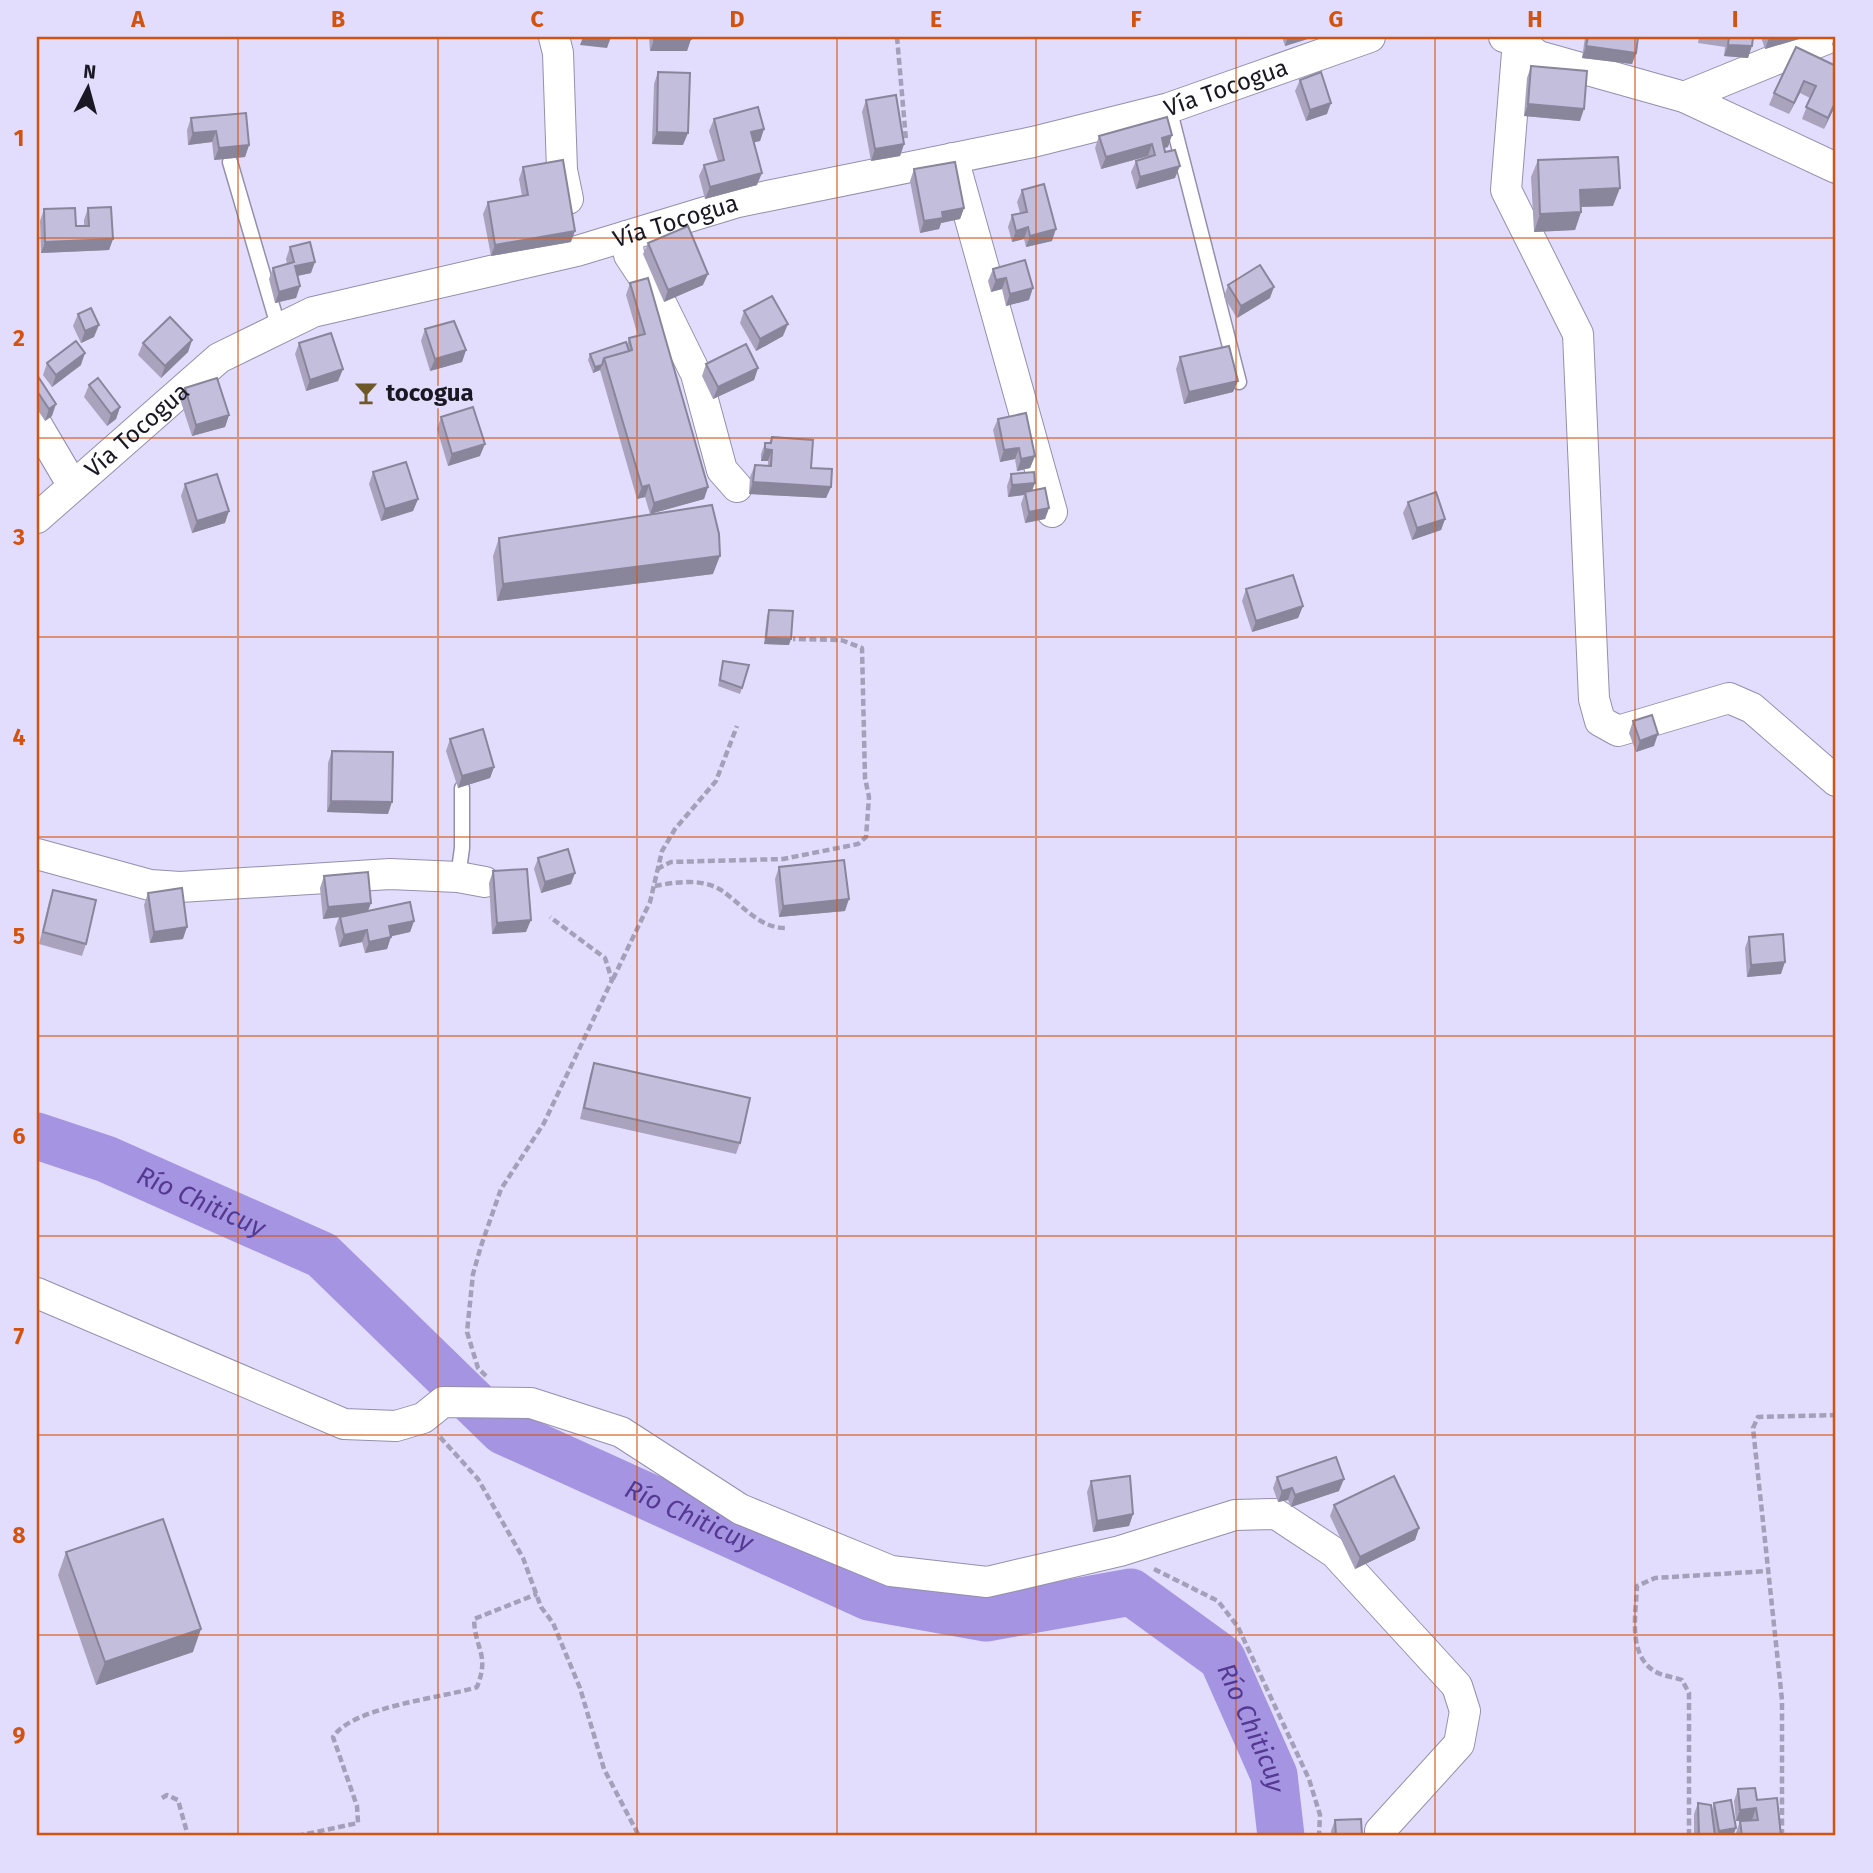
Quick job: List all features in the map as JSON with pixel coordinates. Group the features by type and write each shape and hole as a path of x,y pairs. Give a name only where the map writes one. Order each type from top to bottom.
{"street":[{"path":"554,37 558,53 562,170 577,250"},
{"name":"Vía Tocogua","path":"37,518 219,358 313,312 577,250 738,202 953,158 1169,108 1370,37"},
{"path":"1684,97 1831,37"},
{"path":"1509,38 1538,56 1684,97 1836,168"},
{"path":"1509,38 1506,190 1578,334 1594,699 1600,721 1618,731 1729,698 1752,708 1836,781"},
{"path":"953,158 1052,512"},
{"path":"627,236 629,255 662,305 696,374 722,470 737,487"},
{"path":"37,425 73,486"},
{"path":"37,854 150,885 390,874 471,880"},
{"path":"37,1293 344,1424 396,1426 423,1418 443,1402 497,1393 621,1432 740,1509 891,1571 988,1582 1120,1551 1235,1515 1276,1514 1335,1553 1457,1686 1465,1711 1459,1744 1380,1831 1380,1836"}],"lane":[{"path":"1169,108 1239,382"},
{"path":"230,162 279,329"},
{"path":"461,788 462,848 471,880"}],"path":[{"path":"897,37 909,167"},
{"path":"657,869 671,862 783,859 858,844 866,837 869,797 865,765 862,648 841,640 793,639"},
{"path":"497,1393 478,1368 467,1332 473,1273 501,1189 544,1124 645,916 662,851 675,829 704,799 716,780 737,726"},
{"path":"655,886 702,883 721,890 762,922 787,928"},
{"path":"550,917 605,958 612,980"},
{"path":"1782,1836 1782,1700 1753,1428 1758,1417 1836,1415"},
{"path":"423,1418 478,1479 511,1535 537,1594 554,1623 580,1688 604,1769 639,1836"},
{"path":"1120,1551 1132,1560 1217,1601 1238,1627 1309,1779 1320,1815 1319,1836"},
{"path":"1689,1836 1689,1693 1682,1681 1656,1672 1644,1662 1636,1648 1637,1586 1655,1578 1768,1571"},
{"path":"298,1836 358,1823 357,1806 333,1737 340,1727 390,1707 477,1687 484,1656 474,1633 474,1619 537,1594"},
{"path":"162,1798 167,1795 178,1800 188,1836"}],"building":[{"path":"654,37 691,37 691,39 654,40"},
{"path":"1588,37 1638,37 1636,53 1586,46"},
{"path":"1729,37 1753,37 1752,46 1728,45"},
{"path":"1796,47 1836,66 1836,101 1828,118 1806,107 1816,86 1804,81 1794,103 1774,93"},
{"path":"1531,66 1587,71 1584,109 1528,104"},
{"path":"658,72 690,73 688,133 657,132"},
{"path":"1321,72 1331,103 1310,110 1300,80"},
{"path":"896,95 904,144 875,149 866,100"},
{"path":"758,107 764,129 751,132 762,173 710,187 704,165 724,160 714,119"},
{"path":"246,113 249,145 219,148 216,131 193,133 191,118"},
{"path":"1167,117 1172,135 1162,138 1165,152 1175,150 1180,166 1140,177 1136,161 1155,155 1152,144 1106,157 1099,136"},
{"path":"1618,157 1620,188 1580,190 1581,212 1540,214 1538,160"},
{"path":"563,160 575,231 495,245 488,202 528,195 523,167"},
{"path":"955,162 964,208 942,212 943,218 924,221 914,169"},
{"path":"1044,184 1056,229 1030,236 1028,227 1016,231 1012,215 1027,212 1022,190"},
{"path":"111,207 113,239 45,242 44,209 75,208 76,226 89,226 88,208"},
{"path":"688,226 708,274 668,290 648,243"},
{"path":"310,242 315,262 295,266 300,286 279,292 273,268 294,262 290,247"},
{"path":"1025,260 1033,288 1010,294 1006,278 996,280 993,269"},
{"path":"1260,265 1274,287 1241,306 1228,285"},
{"path":"648,278 708,487 654,503 649,485 642,487 604,358 632,350 629,338 645,334 630,283"},
{"path":"772,296 788,324 760,339 744,311"},
{"path":"91,308 99,325 85,331 78,314"},
{"path":"170,317 192,340 165,366 143,343"},
{"path":"454,321 466,350 435,359 425,329"},
{"path":"331,333 343,369 310,380 299,343"},
{"path":"76,341 85,353 56,375 47,363"},
{"path":"626,342 629,351 604,358 602,365 595,367 590,354"},
{"path":"746,344 758,368 718,387 706,364"},
{"path":"1229,346 1238,381 1189,392 1180,357"},
{"path":"37,375 56,404 49,409 37,391"},
{"path":"98,378 120,407 111,414 89,385"},
{"path":"217,378 229,415 196,425 185,388"},
{"path":"473,407 485,444 452,454 441,417"},
{"path":"1026,413 1035,456 1021,459 1019,448 1004,450 998,419"},
{"path":"772,437 813,440 811,468 832,469 831,487 753,482 755,465 771,466 772,450 765,449 765,443 771,443"},
{"path":"406,462 418,499 385,509 373,472"},
{"path":"1034,472 1035,483 1012,485 1011,474"},
{"path":"217,474 229,511 197,521 185,484"},
{"path":"1045,488 1049,508 1029,512 1025,492"},
{"path":"1436,492 1445,519 1417,528 1408,502"},
{"path":"712,505 719,534 720,556 503,584 499,538"},
{"path":"1293,575 1303,606 1256,621 1246,589"},
{"path":"769,610 793,611 791,639 766,638"},
{"path":"723,661 749,665 742,688 720,680"},
{"path":"1652,715 1658,734 1640,741 1633,721"},
{"path":"483,729 494,767 462,776 450,739"},
{"path":"332,751 393,752 392,802 331,801"},
{"path":"568,849 575,873 545,882 538,858"},
{"path":"844,860 849,899 783,906 779,867"},
{"path":"527,869 531,920 497,923 493,871"},
{"path":"368,872 371,903 328,907 324,876"},
{"path":"182,888 187,927 154,932 148,893"},
{"path":"53,890 96,900 86,944 43,932"},
{"path":"410,902 414,921 389,926 391,937 369,942 367,930 344,935 340,917"},
{"path":"1783,934 1785,962 1751,965 1749,937"},
{"path":"594,1063 750,1098 740,1143 584,1108"},
{"path":"1336,1457 1344,1479 1295,1495 1292,1488 1282,1491 1277,1477"},
{"path":"1130,1476 1133,1514 1097,1521 1091,1481"},
{"path":"1394,1476 1419,1528 1360,1557 1334,1505"},
{"path":"163,1519 201,1629 105,1662 66,1552"},
{"path":"1755,1788 1757,1800 1777,1798 1781,1836 1742,1836 1740,1821 1758,1820 1756,1808 1740,1810 1738,1789"},
{"path":"1731,1800 1736,1828 1719,1831 1714,1803"},
{"path":"1698,1803 1711,1805 1715,1836 1699,1836"},
{"path":"1361,1819 1362,1836 1336,1836 1335,1820"}],"waterway":[{"name":"Río Chiticuy","path":"37,1136 106,1159 322,1255 503,1431 869,1597 986,1618 1131,1592 1222,1658 1274,1775 1281,1836"}],"place":[{"name":"tocogua","path":"366,393"}]}
